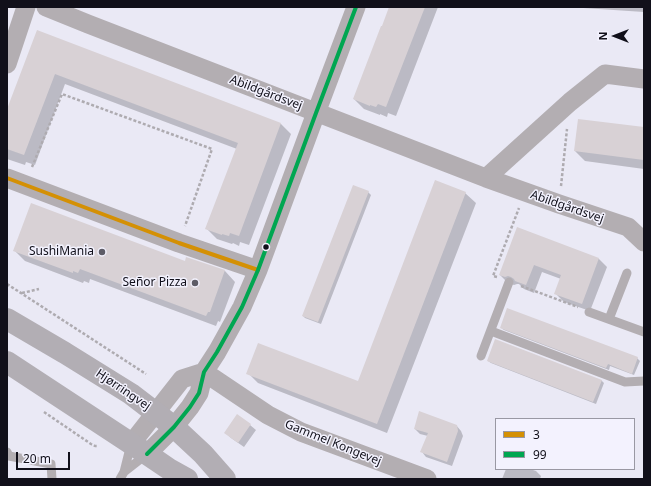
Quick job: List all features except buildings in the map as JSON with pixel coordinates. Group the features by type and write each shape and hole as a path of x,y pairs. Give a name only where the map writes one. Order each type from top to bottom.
{"main road":[{"name":"Hjørringvej","path":"7,319 122,388 155,412 174,427 203,454 225,479"},
{"path":"7,362 186,479"}],"street":[{"path":"7,64 26,7"},
{"name":"Abildgårdsvej","path":"46,7 486,178 628,227 644,242"},
{"path":"139,449 174,427 190,407 199,393 204,372 242,307 258,270 356,7"},
{"path":"486,178 570,102 605,74 644,79"},
{"path":"7,178 179,243 258,270"},
{"path":"139,449 155,412 182,379 204,372"},
{"name":"Gammel Kongevej","path":"204,372 268,415 301,432 427,479"}],"lane":[{"path":"609,319 627,273"},
{"path":"481,356 509,282"},
{"path":"589,312 644,332"},
{"path":"490,332 625,382 644,380"},
{"path":"122,475 139,449"},
{"path":"122,475 139,449"},
{"path":"7,452 9,456 51,464 52,479"}],"path":[{"path":"26,185 62,94 212,149 179,243"},
{"path":"559,204 570,102"},
{"path":"525,192 493,276 589,312"},
{"path":"7,284 146,374"},
{"path":"22,293 39,289"}],"transit line":[{"name":"99","path":"147,454 174,427 190,407 199,393 204,372 242,307 258,270 356,7"},
{"name":"3","path":"7,178 179,243 258,270"}],"place":[{"name":"SushiMania","path":"102,252"},
{"name":"Señor Pizza","path":"195,283"}]}
